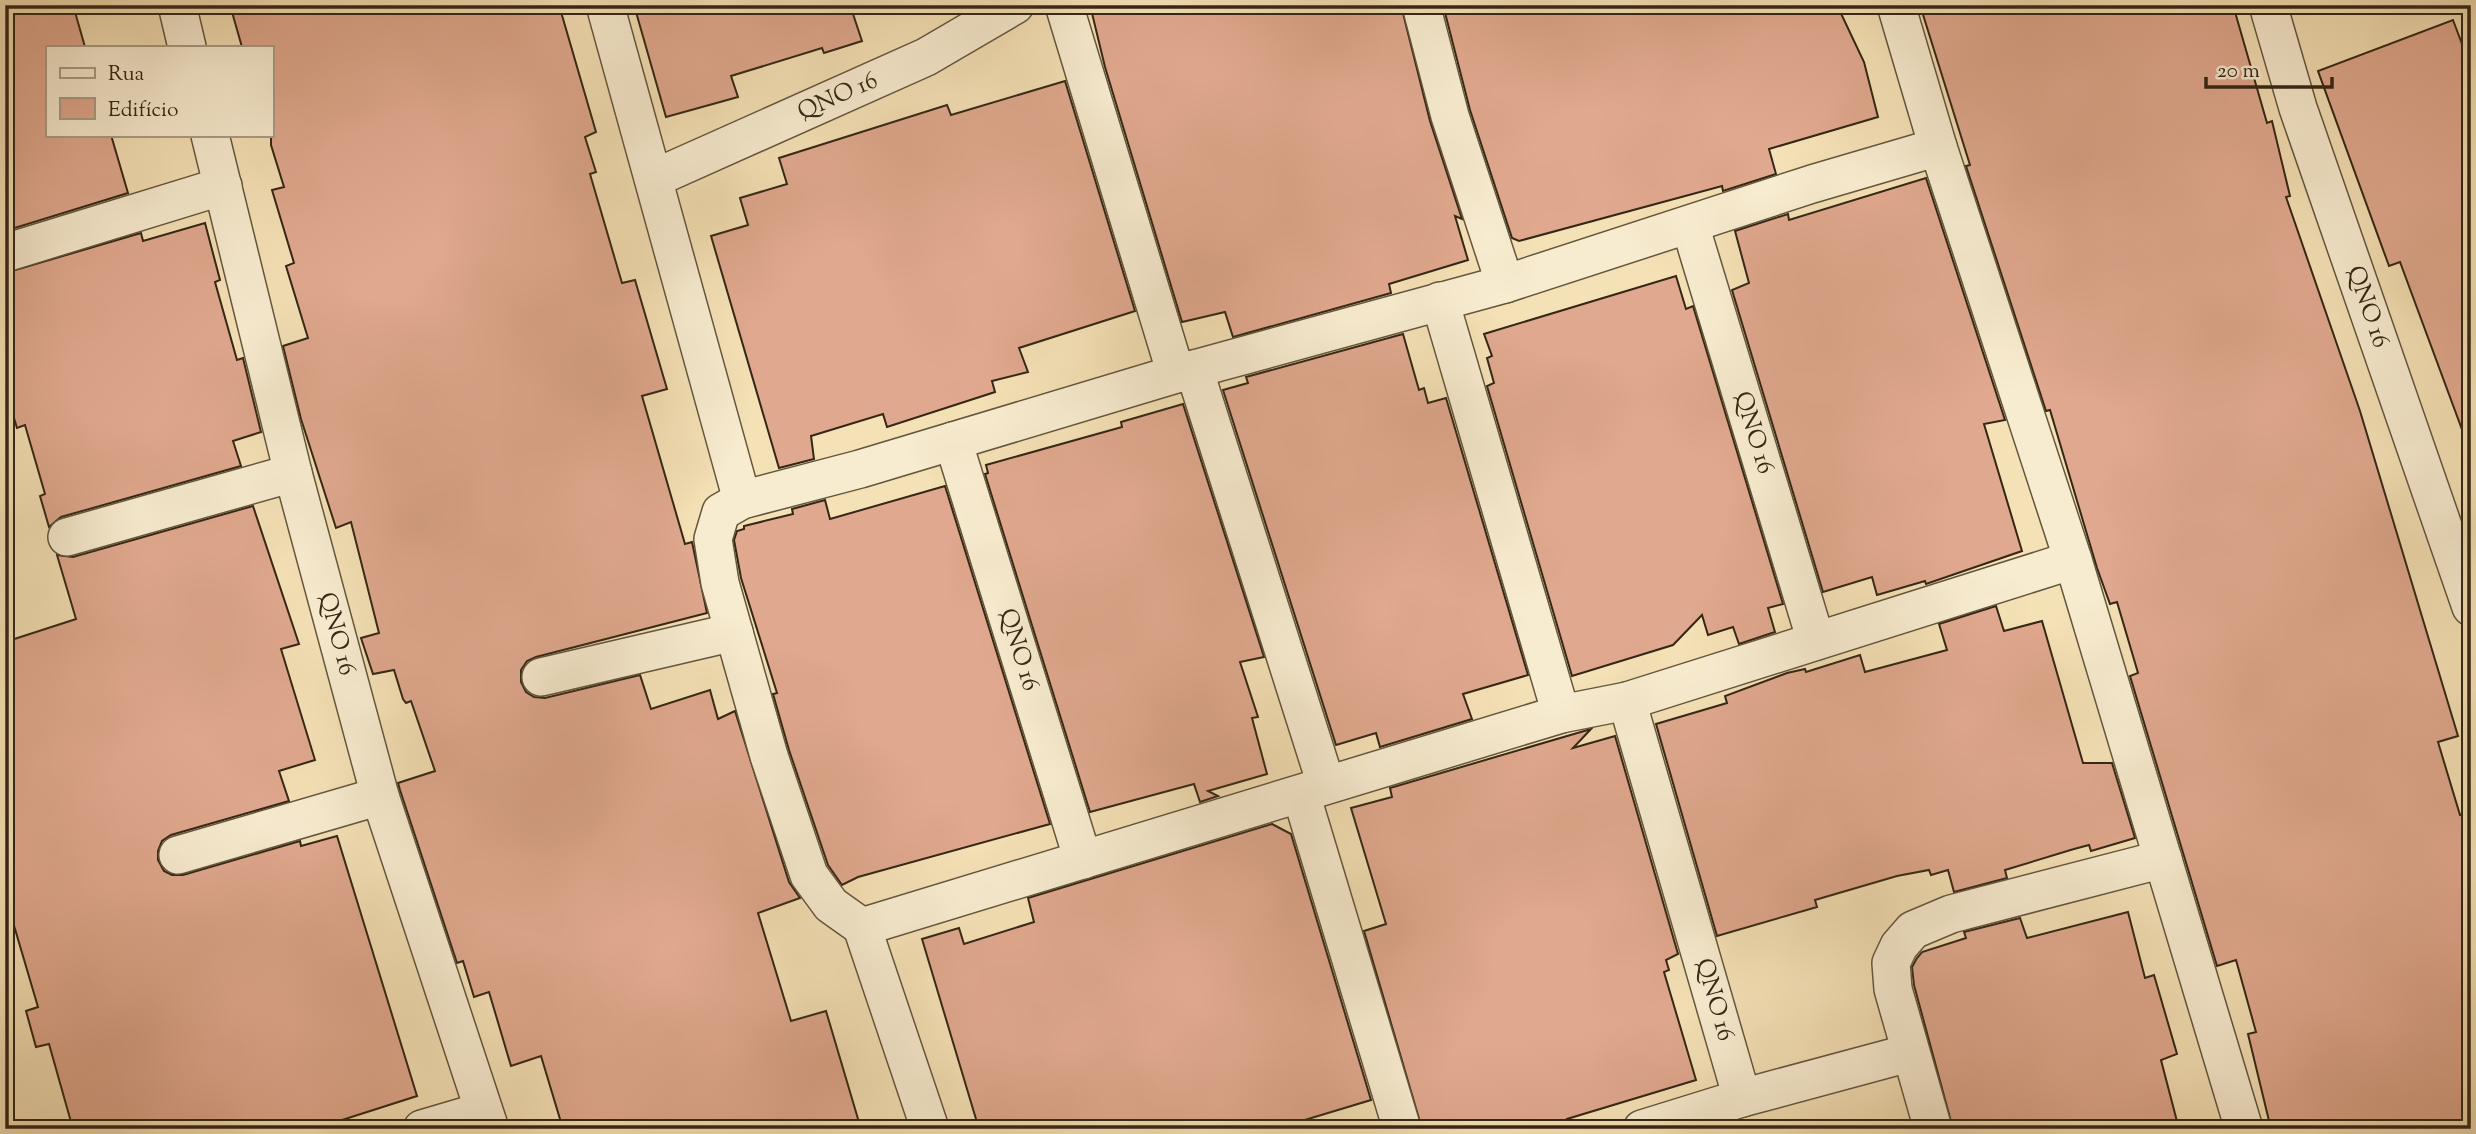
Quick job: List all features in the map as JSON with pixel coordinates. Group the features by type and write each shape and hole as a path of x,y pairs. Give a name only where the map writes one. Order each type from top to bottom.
{"street":[{"path":"177,5 187,46"},
{"path":"606,5 742,500"},
{"name":"QNO 16","path":"655,178 926,57 1015,5"},
{"path":"1064,5 1185,371 1313,789 1393,1127"},
{"path":"1421,5 1450,116 1505,284"},
{"path":"1896,5 1938,147 2073,560 2244,1129"},
{"name":"QNO 16","path":"2269,5 2298,108 2471,607"},
{"name":"QNO 16","path":"210,136 293,473 380,796 486,1120 422,1129"},
{"path":"930,1129 862,927 831,905 809,875 769,755 720,583 713,539 721,512 742,500 860,469 1185,371 1505,284 1812,184 1938,147"},
{"path":"5,253 223,186"},
{"name":"QNO 16","path":"1690,225 1816,641"},
{"path":"1440,301 1561,714"},
{"name":"QNO 16","path":"953,440 1083,860"},
{"path":"67,537 293,473"},
{"path":"862,927 1561,714 1628,701 2073,560"},
{"path":"541,677 734,632"},
{"name":"QNO 16","path":"1628,701 1742,1098"},
{"path":"178,855 380,796"},
{"path":"1933,1129 1909,1053 1893,989 1891,963 1899,946 1913,930 1951,914 2163,859"},
{"path":"1642,1129 1742,1098 1909,1053"}],"building":[{"path":"5,5 73,5 85,46 46,46 46,136 111,136 128,193 5,231"},
{"path":"230,5 559,5 596,132 585,137 596,172 590,174 622,283 635,280 667,389 642,396 685,544 692,542 707,613 536,657 527,661 521,670 521,682 526,692 534,697 545,698 640,675 651,709 710,690 718,719 735,711 789,882 800,898 758,913 791,1021 826,1011 861,1129 563,1129 541,1056 511,1066 489,992 474,997 463,961 457,963 400,790 398,783 435,771 411,701 406,703 403,699 394,670 373,674 361,638 379,633 351,522 336,528 301,419 283,346 308,338 286,266 294,263 272,190 284,187 271,145 273,46 242,46"},
{"path":"658,5 850,5 862,41 824,53 822,48 731,76 738,97 666,117 636,12"},
{"path":"1090,5 1401,5 1430,121 1462,219 1455,216 1468,260 1389,284 1391,293 1233,337 1225,312 1182,322 1105,67"},
{"path":"1443,5 1837,5 1864,62 1878,117 1769,149 1776,174 1723,191 1722,186 1519,241 1512,238 1470,110"},
{"path":"1920,5 2233,5 2267,123 2272,121 2290,196 2286,197 2360,411 2458,736 2438,742 2460,815 2471,812 2471,1129 2271,1129 2248,1034 2256,1032 2236,960 2217,966 2130,676 2138,673 2117,602 2110,604 2097,568 2050,410 2046,411 1966,166 1970,165"},
{"path":"2453,20 2471,68 2471,443 2467,443 2400,262 2389,266 2318,71"},
{"path":"1065,81 1135,311 1019,348 1028,372 992,381 995,392 887,427 883,414 811,436 814,459 779,468 711,236 748,225 740,198 787,184 779,158 947,105 951,115"},
{"path":"1926,178 2005,420 1984,424 2022,551 1926,584 1925,581 1877,595 1872,577 1823,592 1732,290 1749,283 1735,231 1788,214 1789,220"},
{"path":"205,223 220,280 215,282 237,360 243,358 261,432 233,441 241,466 61,517 49,527 40,496 45,494 25,425 17,428 5,388 5,273 141,233 143,241"},
{"path":"1676,276 1686,309 1693,306 1783,604 1768,608 1775,632 1739,644 1733,627 1708,635 1702,615 1673,645 1572,676 1487,386 1494,383 1487,358 1492,356 1484,334"},
{"path":"1403,334 1419,390 1424,388 1428,403 1446,398 1528,675 1463,694 1472,719 1380,747 1376,733 1336,745 1223,390 1248,383 1246,377"},
{"path":"1183,404 1264,657 1240,662 1258,717 1252,718 1267,774 1208,791 1218,796 1200,802 1194,784 1090,812 985,474 988,473 986,465 1122,427 1121,422"},
{"path":"945,486 1050,824 858,877 842,885 828,865 789,750 773,694 777,693 741,578 734,540 737,531 744,529 744,526 793,514 792,509 825,500 830,519"},
{"path":"253,506 299,644 281,649 315,760 279,771 289,801 171,835 162,841 158,860 164,871 172,875 183,875 300,841 301,846 337,836 417,1096 314,1129 73,1129 49,1044 36,1047 26,1011 38,1007 5,895 5,642 76,619 57,555 73,557"},
{"path":"1996,606 2004,631 2042,621 2083,763 2112,763 2135,838 2091,851 2089,845 2074,849 2005,870 2007,878 1954,892 1948,870 1931,875 1929,870 1897,876 1815,900 1817,907 1717,936 1656,724 1727,703 1725,696 1787,673 1805,669 1806,672 1860,655 1865,672 1947,650 1939,624"},
{"path":"1591,729 1573,748 1615,736 1678,954 1666,960 1669,970 1664,972 1696,1080 1567,1119 1570,1129 1422,1129 1364,931 1386,924 1351,808 1392,797 1390,788"},
{"path":"1272,824 1291,834 1371,1100 1275,1129 979,1129 922,939 959,928 964,944 1034,922 1028,898"},
{"path":"2128,912 2145,978 2154,975 2177,1054 2161,1060 2179,1129 1953,1129 1914,985 1912,967 1917,958 1922,952 1966,938 1964,932 2020,918 2027,938"}]}
